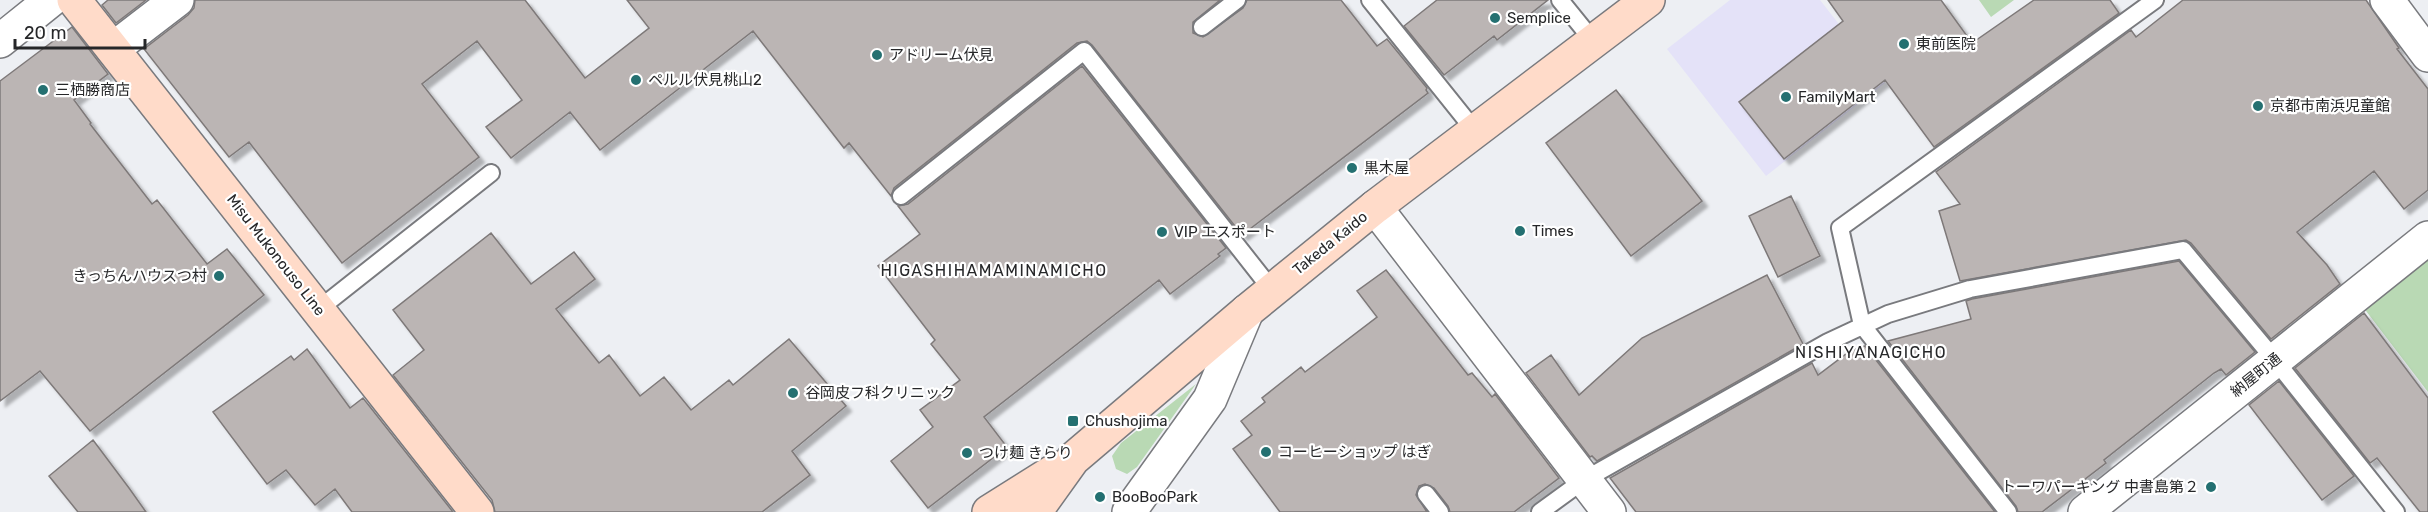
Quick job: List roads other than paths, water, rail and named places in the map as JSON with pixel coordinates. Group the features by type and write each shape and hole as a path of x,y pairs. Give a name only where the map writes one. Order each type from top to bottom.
{"main road":[{"name":"Misu Mukonouso Line","path":"74,0 477,512"},
{"name":"Takeda Kaido","path":"1035,512 1073,459 1272,290 1375,207 1648,0"},
{"path":"989,512 1073,459"}],"street":[{"path":"0,41 51,0"},
{"path":"113,49 177,0"},
{"path":"2386,0 2428,55"},
{"path":"1375,207 1609,512"},
{"name":"納屋町通","path":"2085,512 2428,238"},
{"path":"1140,507 1210,399 1247,311"}],"lane":[{"path":"1202,27 1237,0"},
{"path":"1370,0 1475,131"},
{"path":"1560,0 1594,42"},
{"path":"2008,512 1862,325 1840,228 2155,0"},
{"path":"901,196 1084,51 1272,290"},
{"path":"319,309 491,173"},
{"path":"1540,512 1584,480 1862,325 1915,305 1970,289 2183,250 2275,360 2396,512"},
{"path":"1426,494 1440,512"}],"place":[{"name":"Semplice","path":"1495,18"},
{"name":"東前医院","path":"1904,44"},
{"name":"アドリーム伏見","path":"877,55"},
{"name":"ペルル伏見桃山2","path":"636,80"},
{"name":"三栖勝商店","path":"43,90"},
{"name":"FamilyMart","path":"1786,97"},
{"name":"京都市南浜児童館","path":"2258,106"},
{"name":"黒木屋","path":"1352,168"},
{"name":"Times","path":"1520,231"},
{"name":"VIP エスポート","path":"1162,232"},
{"name":"きっちんハウスつ村","path":"219,276"},
{"name":"谷岡皮フ科クリニック","path":"793,393"},
{"name":"Chushojima","path":"1073,421"},
{"name":"コーヒーショップ はぎ","path":"1266,452"},
{"name":"つけ麺 きらり","path":"967,453"},
{"name":"トーワパーキング 中書島第２","path":"2211,487"},
{"name":"BooBooPark","path":"1100,497"}],"district":[{"name":"HIGASHIHAMAMINAMICHO","path":"994,270"},
{"name":"NISHIYANAGICHO","path":"1871,352"}]}
